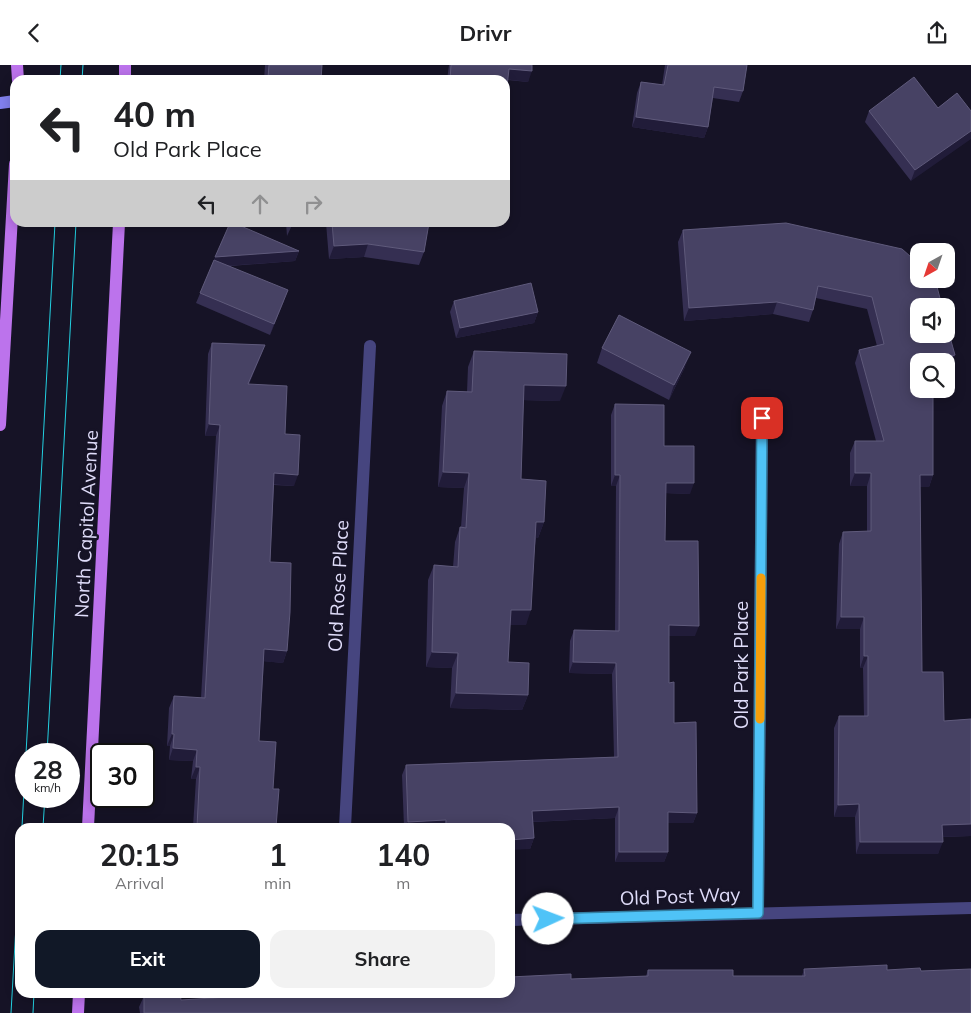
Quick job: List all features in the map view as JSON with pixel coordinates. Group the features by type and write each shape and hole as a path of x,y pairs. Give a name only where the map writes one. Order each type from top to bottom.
{"main road":[{"path":"0,425 11,227"},
{"name":"North Capitol Avenue","path":"88,823 119,227"},
{"path":"78,1013 79,998"}],"street":[{"name":"Old Rose Place","path":"344,823 370,346"},
{"name":"Old Park Place","path":"758,913 762,418"},
{"name":"Old Post Way","path":"515,920 971,907"}],"building":[{"path":"269,65 322,65 321,75 268,75"},
{"path":"451,65 532,65 532,71 509,69 508,75 450,75"},
{"path":"668,65 747,65 743,91 714,87 708,127 636,117 641,82 664,85"},
{"path":"914,77 938,108 957,93 971,111 971,131 915,170 869,111"},
{"path":"786,223 902,249 910,256 910,288 937,288 940,298 910,298 910,343 952,343 954,353 910,353 910,398 933,398 933,475 920,475 922,672 943,672 944,721 971,719 971,824 942,825 943,842 860,842 859,804 838,805 839,716 868,716 868,656 864,656 864,617 841,617 843,532 871,531 871,473 855,473 855,441 884,441 859,350 884,344 872,297 818,286 813,310 777,302 689,308 683,230"},
{"path":"228,227 243,227 299,251 215,257"},
{"path":"332,227 428,227 424,252 368,244 334,246"},
{"path":"214,260 288,290 274,324 200,293"},
{"path":"531,283 538,312 460,328 454,301"},
{"path":"619,315 691,352 674,385 602,348"},
{"path":"212,343 265,345 248,384 287,386 285,434 300,435 298,475 274,473 270,562 291,563 290,612 287,651 264,649 259,741 276,742 273,789 279,789 276,823 197,823 200,767 196,767 197,750 173,748 174,696 205,698 220,425 209,424"},
{"path":"474,351 567,354 566,386 524,385 521,479 546,481 544,522 536,522 531,610 511,610 508,662 529,663 528,695 456,693 458,653 432,652 434,565 458,567 460,527 466,528 469,473 443,472 447,391 472,392"},
{"path":"615,404 664,405 664,446 694,446 694,483 666,483 665,541 698,541 699,626 669,625 669,683 674,682 674,723 696,722 697,813 668,812 668,852 619,852 619,807 532,811 534,838 515,840 515,823 446,823 446,820 408,822 406,765 618,757 616,663 573,662 574,630 619,631 620,475 615,475"},
{"path":"887,965 887,970 920,968 921,971 971,969 971,1013 144,1013 144,998 181,998 181,1000 212,998 515,998 515,977 571,974 571,979 648,976 648,970 733,970 733,976 805,976 804,969"}],"tram line":[{"path":"60,75 61,65"},
{"path":"82,75 83,65"},
{"path":"22,823 55,227"},
{"path":"48,743 76,227"},
{"path":"43,823 44,808"},
{"path":"11,1013 15,943"},
{"path":"33,1013 34,998"}],"slow traffic":[{"path":"760,719 761,578"}],"route":[{"path":"548,919 758,913 762,418"}]}
